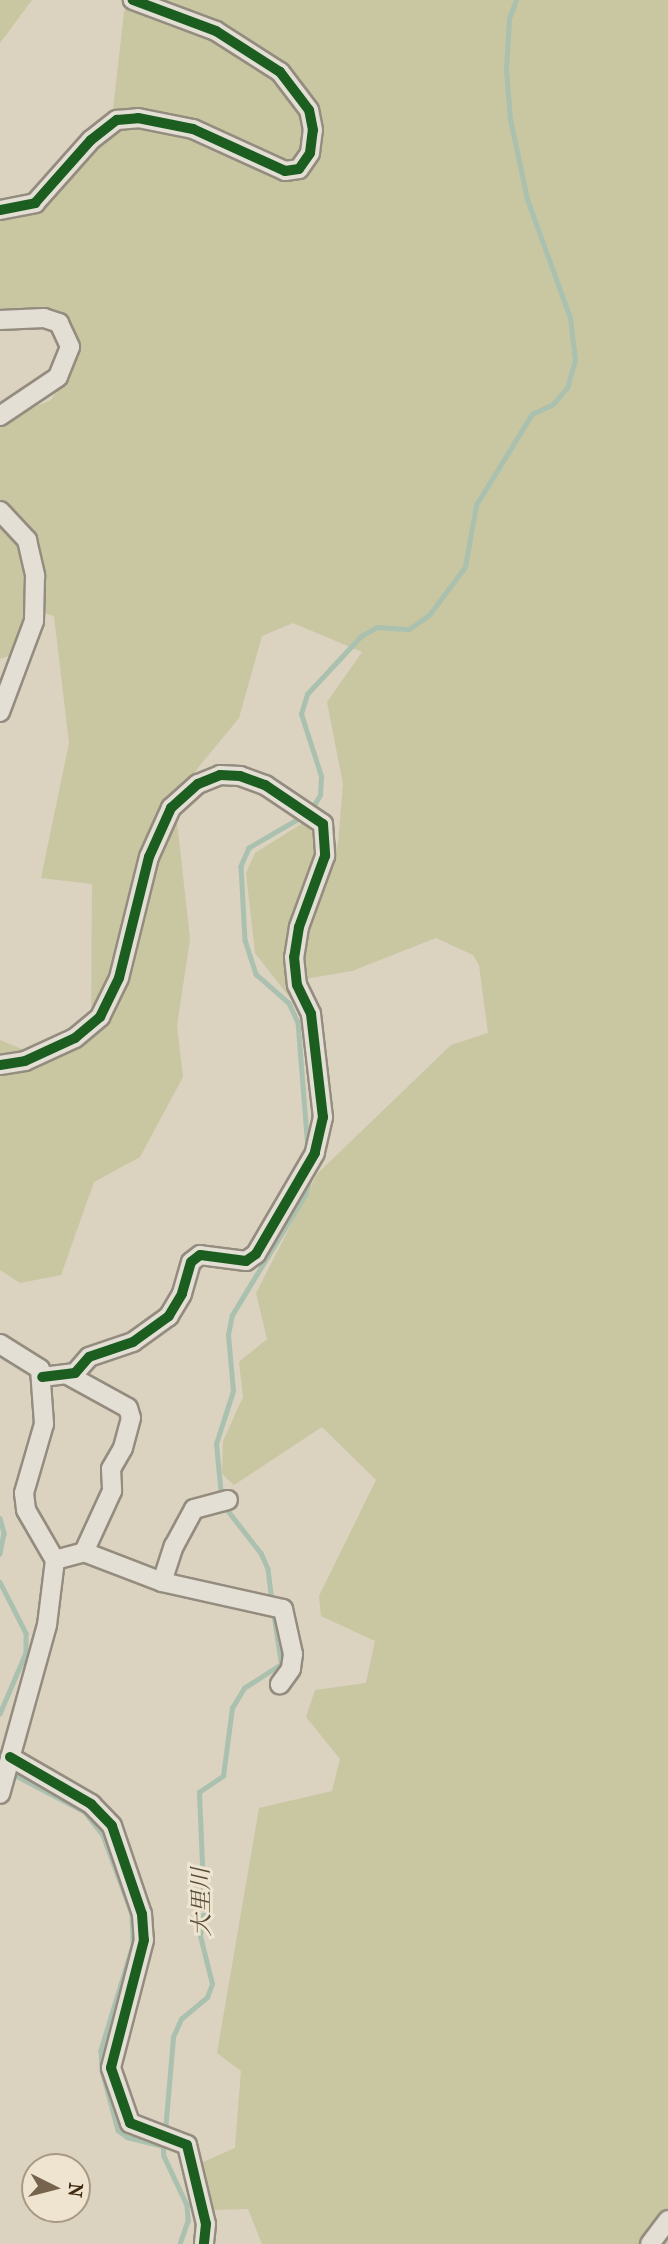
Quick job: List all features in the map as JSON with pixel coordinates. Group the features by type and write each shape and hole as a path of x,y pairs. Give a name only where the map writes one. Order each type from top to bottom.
{"street":[{"path":"0,210 35,203 91,140 117,120 138,118 192,129 285,172 299,169 310,153 313,130 309,110 280,72 216,31 133,0"},
{"path":"0,320 44,318 59,323 70,347 58,377 0,416"},
{"path":"0,512 27,540 35,576 34,621 0,712"},
{"path":"0,1065 25,1060 75,1038 100,1017 119,978 149,857 172,808 198,784 220,775 240,776 265,785 309,813 327,836 325,856 299,927 294,957 298,985 311,1014 323,1117 315,1153 256,1254 246,1261 200,1255 191,1262 182,1294 169,1316 133,1342 89,1357 68,1375"},
{"path":"0,1344 32,1360 42,1377 44,1424 24,1493 26,1510 55,1560 47,1625 2,1786"},
{"path":"42,1377 68,1375 128,1408 131,1418 123,1448 111,1469 112,1492 84,1552"},
{"path":"162,1582 174,1546 194,1509 221,1500"},
{"path":"55,1560 84,1552 162,1582 275,1608 293,1654 291,1669 280,1684"},
{"path":"10,1757 91,1804 112,1826 142,1913 144,1940 111,2068 130,2123 187,2144 206,2224 204,2244"},
{"path":"650,2244 668,2220"}],"shaded area":[{"path":"0,0 32,0 0,43"},
{"path":"129,0 668,0 668,2244 262,2244 248,2209 211,2210 201,2163 235,2148 241,2071 217,2053 259,1808 332,1791 340,1759 306,1717 315,1690 366,1683 375,1641 321,1616 319,1596 376,1480 322,1427 234,1485 222,1474 223,1441 243,1397 239,1362 267,1339 256,1293 317,1174 451,1045 488,1033 479,965 473,955 436,938 352,971 305,979 306,935 338,843 343,784 327,702 362,652 293,623 262,636 239,718 197,769 177,821 190,939 177,1026 183,1077 140,1157 94,1182 61,1275 20,1283 0,1270 0,1040 49,1060 91,1037 92,884 41,878 69,743 54,616 28,608 9,656 0,659 0,422 51,400 76,363 67,315 0,315 0,218 35,212 110,136 124,12"},
{"path":"306,821 318,845 291,931 290,998 255,953 246,873 255,853"}],"waterway":[{"path":"311,810 320,795 321,776 301,714 307,694 361,636 377,627 409,629 429,615 465,567 476,505 532,414 553,404 567,388 575,360 570,318 527,199 510,119 506,70 509,19 516,0"},
{"path":"304,816 249,848 241,866 245,940 256,974 289,1003 298,1022 308,1150"},
{"path":"221,1496 216,1444 233,1391 228,1335 232,1315 305,1195 310,1176"},
{"path":"225,1507 261,1553 268,1569 272,1603"},
{"path":"0,1518 4,1533 0,1554"},
{"path":"0,1582 26,1633 26,1653 0,1714"},
{"name":"大里川","path":"165,2131 173,2037 181,2019 207,1997 212,1984 200,1936 204,1912 199,1792 223,1776 232,1708 244,1688 281,1664 273,1612"},
{"path":"11,1773 85,1812 103,1835 132,1914 133,1945 101,2050 102,2070 118,2130 127,2137 162,2146"},
{"name":"大里川","path":"163,2139 164,2156 187,2205 188,2221 180,2244"}],"cycle path":[{"path":"0,210 35,203 91,140 117,120 138,118 193,129 285,171 299,169 310,153 313,130 309,110 280,72 216,31 133,0"},
{"path":"0,1065 25,1061 75,1038 100,1017 119,978 149,857 171,808 198,784 220,775 240,776 265,785 323,824 325,856 299,927 294,957 297,985 311,1014 323,1117 315,1153 256,1254 246,1261 200,1255 191,1262 182,1294 169,1316 133,1342 89,1357 75,1373 42,1377"},
{"path":"10,1757 91,1804 112,1826 142,1914 144,1940 111,2068 130,2123 187,2145 206,2224 204,2244"}]}
